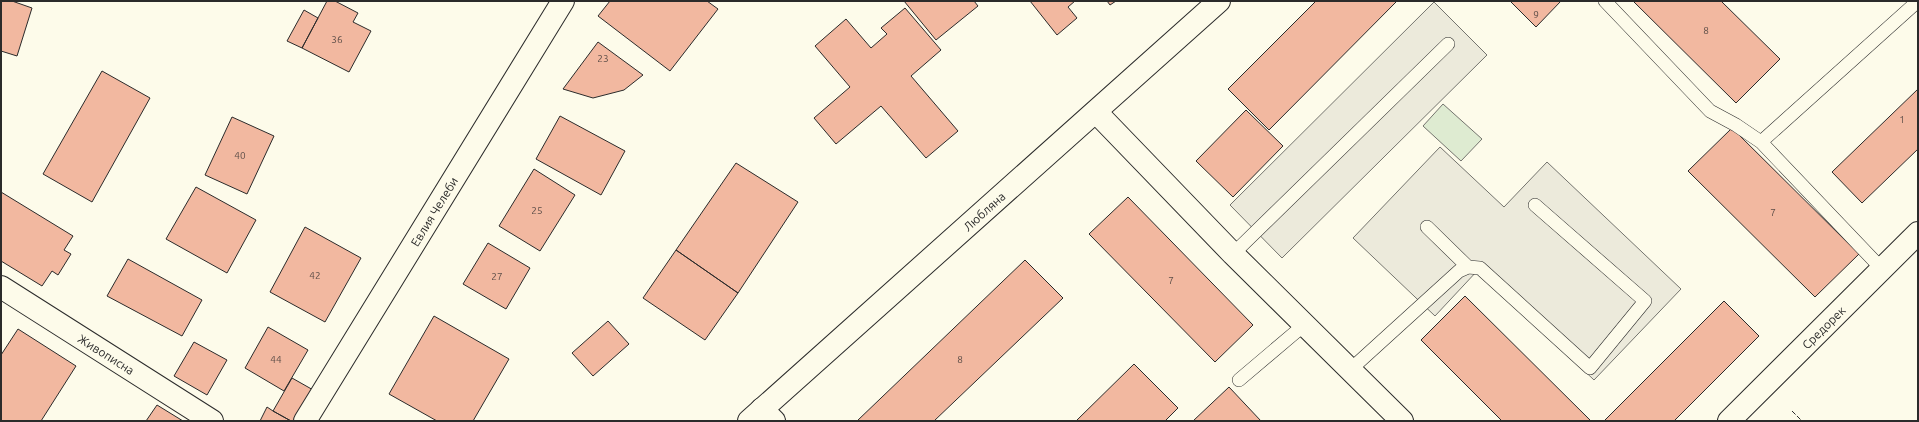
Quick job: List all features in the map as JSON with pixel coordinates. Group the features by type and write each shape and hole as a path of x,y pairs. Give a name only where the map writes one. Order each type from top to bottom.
{"street":[{"name":"Евлия Челеби","path":"305,421 563,1"},
{"name":"Любляна","path":"762,417 1219,1"},
{"path":"1096,112 1233,254 1402,421"},
{"name":"Средорек","path":"1729,421 1918,233"},
{"name":"Живописна","path":"1,287 212,421"}],"lane":[{"path":"1605,1 1710,111 1736,125 1761,142 1882,268"},
{"path":"1761,142 1918,1"},
{"path":"1233,254 1448,44"},
{"path":"1350,370 1459,271 1468,267 1480,268 1590,368 1645,301 1535,205"},
{"path":"1427,226 1468,267"},
{"path":"1239,380 1304,324"}],"green space":[{"path":"1443,104 1482,139 1461,161 1423,126"}],"shaded area":[{"path":"1434,2 1487,55 1282,258 1230,205"},
{"path":"1440,147 1504,207 1547,162 1681,289 1594,380 1478,270 1435,316 1353,238"}],"building":[{"path":"1,1 12,1 32,8 17,56 1,51"},
{"path":"327,1 335,1 358,13 353,22 371,31 349,72 302,48"},
{"path":"610,1 707,1 718,9 670,71 598,16"},
{"path":"904,1 974,1 978,6 936,40"},
{"path":"1030,1 1075,1 1068,7 1077,18 1057,35"},
{"path":"1107,1 1116,1 1110,5"},
{"path":"1316,1 1397,1 1269,130 1228,89"},
{"path":"1510,1 1561,1 1536,27"},
{"path":"1633,1 1721,1 1780,59 1736,103"},
{"path":"905,8 941,50 911,76 958,131 926,158 881,106 836,144 814,118 850,87 815,46 846,19 871,48 887,34 881,28"},
{"path":"304,10 318,18 302,48 287,41"},
{"path":"598,42 643,75 624,90 593,98 563,89"},
{"path":"102,71 150,98 92,202 43,174"},
{"path":"1918,89 1918,149 1862,203 1832,172"},
{"path":"1246,110 1283,146 1233,197 1196,161"},
{"path":"560,116 625,151 601,195 536,159"},
{"path":"232,117 274,136 247,194 205,175"},
{"path":"1732,128 1859,254 1815,297 1688,171"},
{"path":"736,163 798,202 738,293 676,250"},
{"path":"534,169 575,195 540,251 499,226"},
{"path":"196,187 256,220 227,273 166,239"},
{"path":"1,192 73,236 64,250 71,254 58,275 52,271 42,286 1,261"},
{"path":"1128,197 1253,325 1215,362 1089,234"},
{"path":"305,227 361,258 325,322 270,292"},
{"path":"488,243 530,268 506,309 463,284"},
{"path":"676,250 738,293 705,340 643,298"},
{"path":"128,259 202,300 182,336 107,296"},
{"path":"1025,260 1063,298 934,421 857,421"},
{"path":"1465,296 1591,421 1502,421 1421,340"},
{"path":"1724,301 1759,336 1674,421 1604,421"},
{"path":"434,316 509,359 473,421 437,421 389,394"},
{"path":"608,321 629,344 593,376 572,353"},
{"path":"268,327 308,350 284,391 245,368"},
{"path":"18,329 76,366 41,421 1,421 1,355"},
{"path":"194,342 227,360 207,395 174,376"},
{"path":"1134,364 1178,408 1165,421 1076,421"},
{"path":"292,378 315,391 298,421 291,421 273,411"},
{"path":"1229,387 1261,421 1193,421"},
{"path":"157,405 183,421 146,421"},
{"path":"267,407 273,411 291,421 260,421"}],"fence":[{"path":"1792,411 1802,421"}]}
